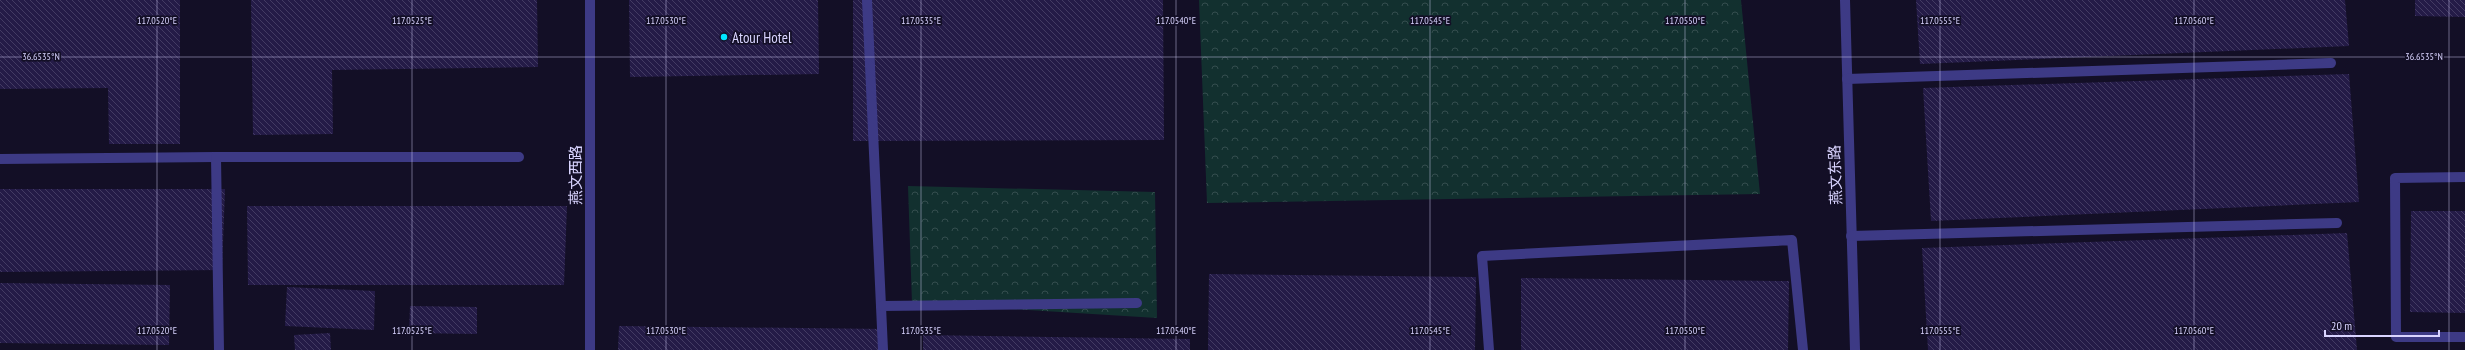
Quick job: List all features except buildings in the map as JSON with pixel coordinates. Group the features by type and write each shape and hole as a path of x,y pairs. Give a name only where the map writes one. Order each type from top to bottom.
{"street":[{"name":"燕文西路","path":"590,0 590,350"},
{"path":"867,0 883,350"},
{"name":"燕文东路","path":"1845,0 1855,350"},
{"path":"1847,79 2331,63"},
{"path":"0,159 519,156"},
{"path":"216,157 219,350"},
{"path":"2465,177 2395,178 2396,337 2465,337"},
{"path":"1852,236 2337,223"},
{"path":"1489,350 1482,256 1792,240 1803,350"},
{"path":"881,306 1137,303"}],"green space":[{"path":"1199,0 1741,0 1760,194 1207,203"},
{"path":"908,186 1155,192 1157,318 912,303"}],"place":[{"name":"Atour Hotel","path":"724,37"}]}
